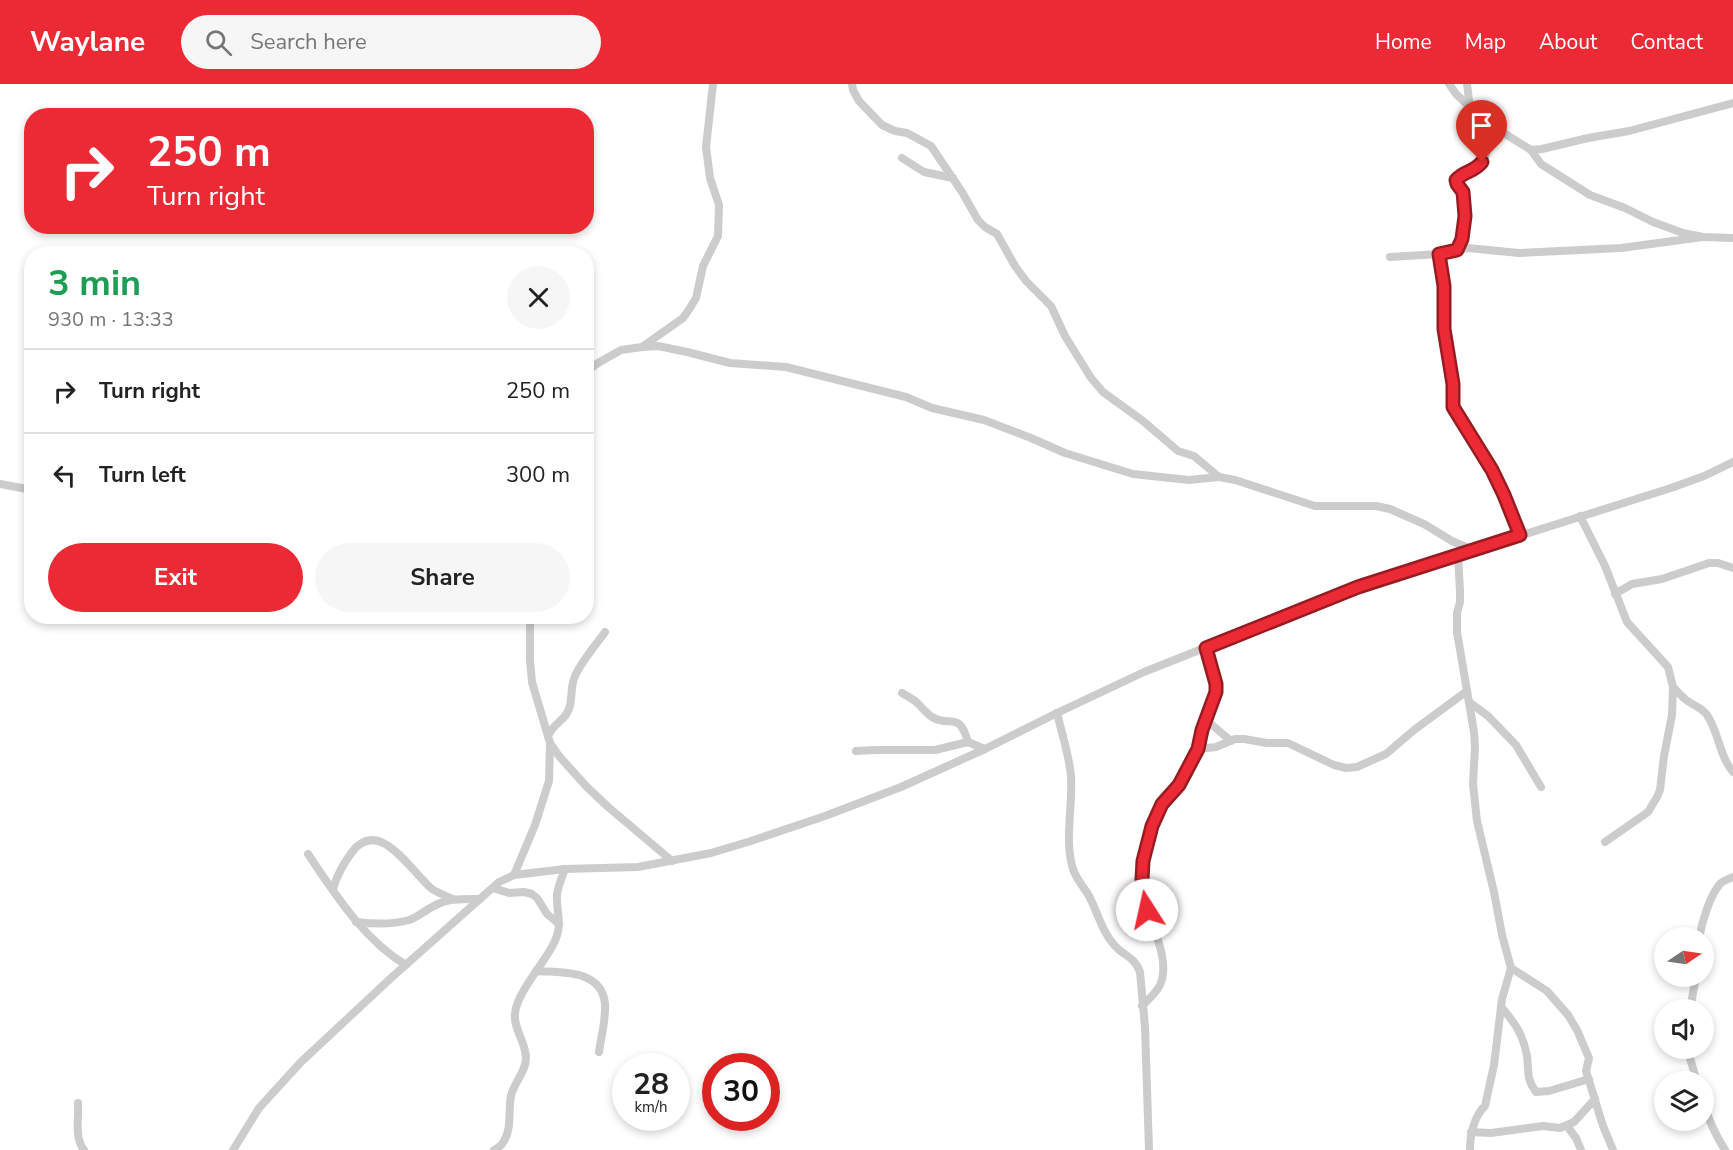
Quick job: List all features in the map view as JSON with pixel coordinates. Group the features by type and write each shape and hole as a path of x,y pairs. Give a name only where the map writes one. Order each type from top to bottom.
{"street":[{"path":"642,347 683,318 690,308 696,298 703,266 718,236 720,205 710,178 706,147 713,84"},
{"path":"852,84 859,101 876,120 886,127 907,133 931,146 978,220 997,234 1026,281 1051,306 1082,365 1103,392 1143,421 1178,451 1194,456 1219,477"},
{"path":"1449,84 1456,94 1486,122 1531,150 1541,164 1590,195 1668,228 1703,237"},
{"path":"1467,84 1470,108"},
{"path":"1531,150 1629,131 1733,103"},
{"path":"1457,250 1462,239 1465,216 1463,192 1456,181 1462,174 1477,169 1485,157 1486,122"},
{"path":"902,158 924,172 953,178"},
{"path":"1390,257 1473,249 1510,253 1594,250 1703,237 1733,238"},
{"path":"1439,254 1444,286 1444,329 1453,384 1453,407 1492,470 1520,535"},
{"path":"594,366 621,350 658,346 730,363 786,367 906,397 941,410 984,420 1065,453 1133,474 1189,480 1219,477 1315,506 1376,506 1390,509 1424,524 1452,541 1473,549"},
{"path":"233,1150 259,1108 301,1062 499,882 514,875 566,869 638,867 711,853 751,841 901,787 1144,672 1358,587 1671,488 1733,462"},
{"path":"0,484 24,488"},
{"path":"1580,516 1605,566 1627,622 1670,670 1673,687 1672,715 1658,797 1648,812 1605,842"},
{"path":"1458,555 1460,602 1457,613 1457,632 1475,747 1473,784 1477,821 1511,968 1504,990 1494,1065 1485,1106 1480,1110 1471,1132 1470,1150"},
{"path":"1615,594 1632,584 1662,579 1709,563 1718,563 1733,568"},
{"path":"514,875 535,825 549,781 549,740 532,682 530,624"},
{"path":"549,740 555,725 568,713 571,689 577,670 605,632"},
{"path":"1142,1006 1159,988 1163,970 1158,941 1143,896 1143,861 1157,813 1179,785 1198,749 1205,719 1216,692 1206,648"},
{"path":"1673,687 1683,698 1704,711 1716,734 1726,762 1733,772"},
{"path":"1198,749 1216,747 1244,738 1267,743 1288,743 1334,765 1346,768 1357,767 1386,754 1467,691"},
{"path":"903,693 933,718 959,724 968,742"},
{"path":"1469,702 1488,716 1516,745 1541,787"},
{"path":"1057,713 1071,776 1069,853 1071,863 1089,895 1107,936 1116,947 1132,958 1140,972 1145,1027 1149,1150"},
{"path":"1205,719 1231,741"},
{"path":"549,740 564,762 586,786 672,861"},
{"path":"856,752 935,750 968,742 985,749"},
{"path":"333,889 337,875 358,844 371,839 384,843 434,890 453,899"},
{"path":"308,854 356,922 406,966"},
{"path":"494,1150 504,1142 511,1095 526,1062 515,1014 536,971 553,945 559,924 557,893 566,869"},
{"path":"1701,927 1716,890 1721,883 1733,877"},
{"path":"493,888 509,893 524,891 532,894 547,914 559,924"},
{"path":"356,922 391,923 411,920 441,902 453,899 480,899"},
{"path":"1511,968 1547,991 1568,1015 1581,1038 1588,1059 1586,1071 1613,1150"},
{"path":"536,971 579,975 597,984 605,1004 599,1052"},
{"path":"1501,1007 1518,1027 1527,1053 1528,1078 1536,1092 1549,1091 1589,1079"},
{"path":"1471,1132 1491,1133 1537,1127 1568,1126 1595,1099"},
{"path":"78,1103 78,1136 84,1150"},
{"path":"1568,1126 1581,1150"},
{"path":"1714,1131 1725,1150"}],"route":[{"path":"1147,910 1143,896 1143,861 1152,826 1162,804 1179,785 1198,749 1202,730 1216,692 1206,648 1358,587 1520,535 1492,470 1454,410 1453,384 1444,329 1444,286 1439,254 1457,250 1462,239 1465,216 1464,196 1456,180 1462,174 1477,169 1482,162"}]}
